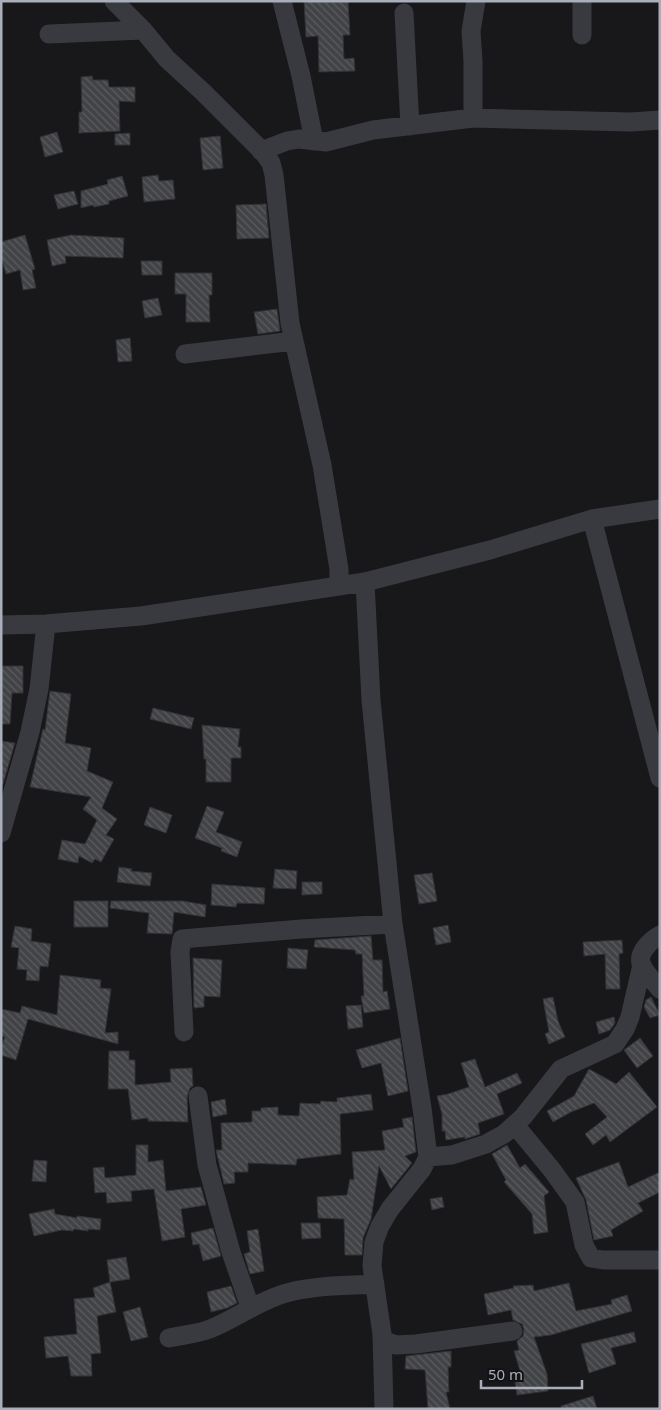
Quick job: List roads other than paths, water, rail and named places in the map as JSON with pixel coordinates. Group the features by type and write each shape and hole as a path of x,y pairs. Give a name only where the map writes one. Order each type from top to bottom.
{"street":[{"path":"114,1 167,58 271,162 290,323 322,465 339,569 339,585"},
{"path":"282,1 301,76 314,141"},
{"path":"473,118 471,31 476,1"},
{"path":"582,1 582,35"},
{"path":"404,13 410,126"},
{"path":"48,34 143,30"},
{"path":"261,151 287,141 299,139 326,142 373,130 473,118 631,122 660,120"},
{"path":"185,354 294,341"},
{"path":"1,626 141,616 364,582 490,550 592,519 660,510"},
{"path":"592,519 660,778"},
{"path":"364,582 371,700 392,924 422,1108 428,1157 422,1169 390,1209 380,1226 374,1242 372,1266 382,1340 384,1409"},
{"path":"1,833 30,732 39,689 46,624"},
{"path":"184,1032 180,952 182,939 392,924"},
{"path":"428,1157 452,1155 486,1144 504,1134 515,1124 561,1068 614,1044 625,1029 630,1017 642,965 641,959 645,948 653,938 660,935"},
{"path":"642,965 660,989"},
{"path":"198,1096 207,1165 230,1252 250,1307"},
{"path":"515,1124 575,1202 584,1245 591,1258 603,1260 660,1260"},
{"path":"169,1338 202,1332 250,1307 284,1294 319,1287 375,1284"},
{"path":"382,1340 396,1344 416,1344 513,1331"}]}
